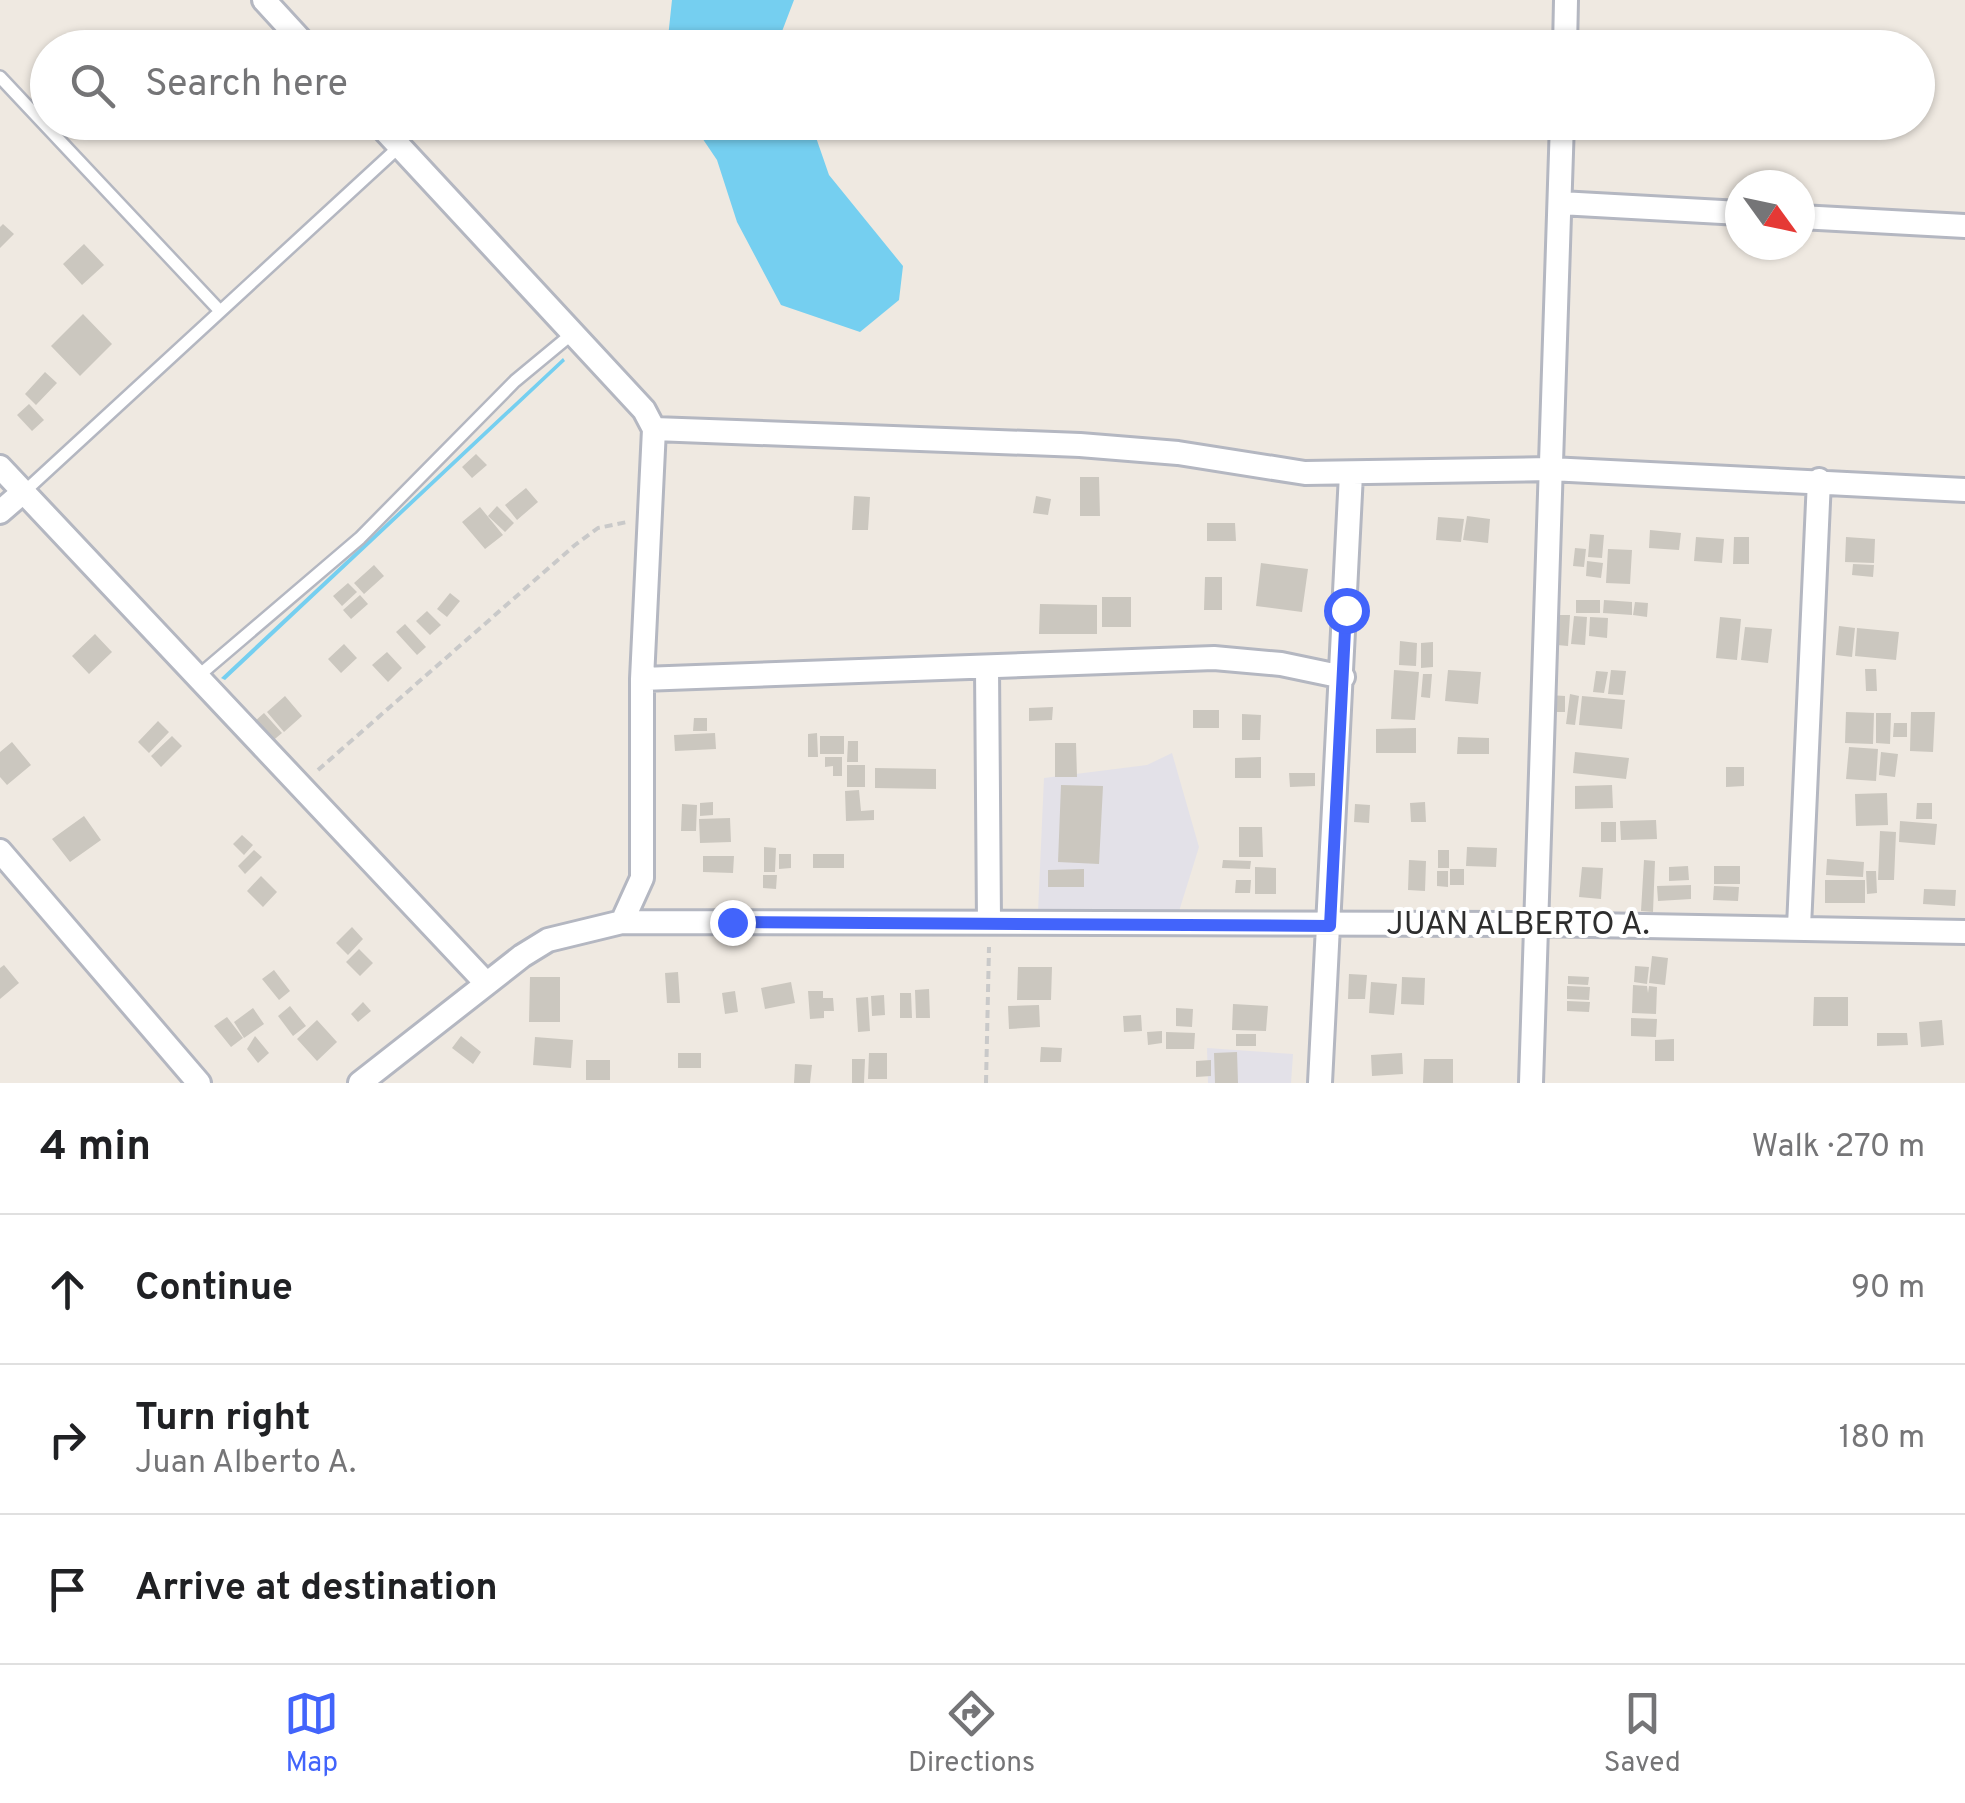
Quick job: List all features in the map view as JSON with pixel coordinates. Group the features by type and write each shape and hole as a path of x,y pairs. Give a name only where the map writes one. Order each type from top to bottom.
{"street":[{"path":"264,0 292,30"},
{"path":"1565,30 1566,0"},
{"path":"394,140 644,410 654,429 642,679 642,878 622,922"},
{"path":"1531,1083 1562,140"},
{"path":"1560,203 1725,212"},
{"path":"1815,217 1965,226"},
{"path":"654,429 1080,445 1178,453 1305,473 1550,468 1965,490"},
{"path":"0,467 486,984"},
{"path":"1320,1083 1350,474"},
{"path":"1799,928 1819,480"},
{"path":"0,512 24,492"},
{"path":"642,679 1214,658 1281,664 1343,677"},
{"path":"987,668 990,922"},
{"path":"0,851 199,1083"},
{"name":"JUAN ALBERTO A.","path":"360,1083 548,940 622,922 1536,924 1965,932"}],"lane":[{"path":"0,77 30,109"},
{"path":"59,140 220,311"},
{"path":"24,492 400,146"},
{"path":"196,676 360,538 514,381 573,333"}],"path":[{"path":"299,786 575,545 598,528 647,522"},
{"path":"986,1083 990,922"}],"shaded area":[{"path":"1172,753 1199,847 1176,921 1038,912 1044,778 1147,765"},
{"path":"1207,1048 1293,1054 1291,1083 1208,1083"}],"water":[{"path":"672,0 794,0 783,30 669,30"},
{"path":"703,140 817,140 829,175 903,266 899,300 860,332 781,305 737,222 717,160"},
{"path":"563,358 565,361 225,680 221,678"}],"building":[{"path":"3,224 14,234 0,248 0,227"},
{"path":"84,244 104,265 82,285 63,264"},
{"path":"83,314 112,344 80,376 51,346"},
{"path":"45,372 57,383 36,405 25,394"},
{"path":"29,404 44,420 32,431 17,415"},
{"path":"476,454 487,465 472,478 462,467"},
{"path":"1080,477 1099,477 1100,516 1080,516"},
{"path":"526,488 538,502 517,520 505,505"},
{"path":"854,496 870,497 868,530 852,530"},
{"path":"1036,496 1051,499 1048,515 1033,513"},
{"path":"497,506 514,523 505,532 488,516"},
{"path":"480,507 503,535 485,549 462,522"},
{"path":"1467,516 1490,519 1488,543 1463,540"},
{"path":"1438,517 1464,519 1461,542 1436,540"},
{"path":"1207,523 1235,523 1236,541 1207,541"},
{"path":"1650,530 1681,533 1679,550 1649,548"},
{"path":"1590,534 1604,535 1602,558 1588,557"},
{"path":"1696,537 1724,539 1722,563 1694,561"},
{"path":"1734,537 1749,537 1749,564 1733,564"},
{"path":"1846,537 1875,539 1874,563 1845,562"},
{"path":"1575,548 1586,549 1584,567 1573,566"},
{"path":"1608,549 1632,550 1630,584 1606,583"},
{"path":"1587,561 1603,563 1601,578 1586,576"},
{"path":"1261,563 1308,569 1302,612 1256,606"},
{"path":"1853,564 1874,565 1873,577 1852,575"},
{"path":"374,565 384,576 364,594 354,583"},
{"path":"1205,577 1222,577 1222,610 1204,610"},
{"path":"348,583 357,592 342,606 333,596"},
{"path":"450,593 460,601 447,617 437,609"},
{"path":"360,595 368,604 351,619 343,610"},
{"path":"1102,597 1131,597 1131,627 1102,627"},
{"path":"1576,600 1600,600 1600,613 1576,613"},
{"path":"1604,600 1632,602 1632,615 1603,613"},
{"path":"1635,602 1648,603 1647,617 1633,615"},
{"path":"1040,604 1097,605 1097,634 1039,634"},
{"path":"427,611 441,625 430,635 416,621"},
{"path":"1560,615 1570,615 1568,646 1557,645"},
{"path":"1574,616 1587,617 1585,645 1571,644"},
{"path":"1590,617 1608,618 1607,638 1589,636"},
{"path":"1720,617 1741,619 1737,660 1716,658"},
{"path":"405,624 426,647 417,655 396,632"},
{"path":"1839,626 1855,628 1852,657 1836,655"},
{"path":"1745,627 1772,629 1768,663 1741,660"},
{"path":"1857,628 1899,632 1896,660 1855,656"},
{"path":"95,634 112,652 89,674 72,656"},
{"path":"1400,641 1417,643 1416,666 1399,665"},
{"path":"1433,642 1433,667 1421,668 1421,643"},
{"path":"344,644 357,658 341,673 328,659"},
{"path":"387,652 402,668 388,682 372,665"},
{"path":"1865,669 1876,669 1877,691 1866,691"},
{"path":"1394,670 1419,672 1415,720 1391,719"},
{"path":"1448,670 1481,672 1478,704 1445,701"},
{"path":"1611,670 1626,671 1623,695 1608,694"},
{"path":"1596,671 1608,672 1604,693 1593,692"},
{"path":"1423,674 1432,674 1430,698 1421,697"},
{"path":"1570,694 1579,696 1575,725 1566,724"},
{"path":"1549,695 1565,696 1565,712 1548,712"},
{"path":"285,696 302,716 284,732 267,712"},
{"path":"1582,696 1625,700 1622,729 1579,725"},
{"path":"1053,707 1052,720 1029,721 1029,708"},
{"path":"1193,710 1219,710 1219,728 1193,728"},
{"path":"1846,712 1874,713 1873,744 1845,743"},
{"path":"1911,712 1935,712 1933,752 1910,751"},
{"path":"264,713 282,733 270,743 253,723"},
{"path":"1876,713 1891,713 1890,744 1876,743"},
{"path":"1242,714 1261,715 1260,740 1242,740"},
{"path":"694,718 707,718 707,731 693,731"},
{"path":"158,721 169,732 149,753 138,742"},
{"path":"1894,723 1907,723 1907,737 1893,737"},
{"path":"1416,728 1416,753 1376,753 1376,729"},
{"path":"715,733 716,749 675,751 674,735"},
{"path":"817,733 818,757 808,757 808,734"},
{"path":"172,736 182,746 161,767 151,756"},
{"path":"820,736 844,736 844,754 820,754"},
{"path":"1458,737 1489,738 1489,754 1457,754"},
{"path":"848,741 858,741 858,762 847,762"},
{"path":"12,742 31,765 7,785 0,777 0,752"},
{"path":"1055,743 1076,743 1077,777 1055,777"},
{"path":"1849,747 1878,749 1876,781 1846,779"},
{"path":"1575,752 1629,758 1626,779 1573,773"},
{"path":"1881,752 1898,754 1895,777 1879,775"},
{"path":"825,757 842,757 842,776 833,776 833,766 825,767"},
{"path":"1261,757 1261,778 1235,778 1235,758"},
{"path":"847,765 865,765 865,787 847,787"},
{"path":"1726,767 1744,767 1744,786 1726,787"},
{"path":"875,768 936,769 936,789 875,788"},
{"path":"1289,773 1315,773 1315,786 1290,787"},
{"path":"1061,785 1103,786 1099,864 1058,862"},
{"path":"1612,785 1613,808 1575,809 1575,786"},
{"path":"859,790 861,811 874,810 874,820 846,821 845,791"},
{"path":"1887,793 1888,825 1856,826 1855,794"},
{"path":"713,802 713,815 700,816 700,803"},
{"path":"1425,802 1426,822 1411,822 1410,803"},
{"path":"1917,803 1932,803 1932,819 1916,819"},
{"path":"682,804 697,805 696,831 681,831"},
{"path":"1355,804 1370,805 1369,823 1354,822"},
{"path":"84,816 101,840 70,862 52,839"},
{"path":"730,818 731,842 700,843 699,819"},
{"path":"1656,820 1657,839 1621,840 1620,821"},
{"path":"1900,821 1937,824 1935,845 1899,842"},
{"path":"1601,822 1616,822 1616,842 1601,842"},
{"path":"1239,827 1262,827 1263,857 1239,857"},
{"path":"1880,831 1896,832 1894,880 1878,880"},
{"path":"242,835 253,845 244,855 233,844"},
{"path":"764,847 776,848 775,872 764,872"},
{"path":"1467,847 1497,848 1496,867 1466,866"},
{"path":"254,850 262,857 245,874 238,866"},
{"path":"1438,850 1449,850 1449,868 1438,868"},
{"path":"779,854 791,854 791,868 779,869"},
{"path":"813,854 844,854 844,868 813,868"},
{"path":"703,856 734,856 733,873 703,872"},
{"path":"1827,859 1864,862 1863,877 1826,875"},
{"path":"1223,860 1251,861 1250,869 1222,868"},
{"path":"1409,860 1426,861 1425,891 1408,890"},
{"path":"1644,860 1655,861 1653,912 1641,911"},
{"path":"1688,866 1689,880 1669,881 1669,867"},
{"path":"1714,866 1740,866 1740,884 1714,884"},
{"path":"1255,867 1276,868 1276,894 1255,894"},
{"path":"1582,867 1603,868 1601,899 1579,897"},
{"path":"1084,869 1084,887 1048,887 1048,870"},
{"path":"1450,869 1464,869 1464,885 1450,885"},
{"path":"1437,871 1448,871 1448,887 1437,886"},
{"path":"1866,871 1876,871 1877,893 1867,894"},
{"path":"763,875 777,875 776,889 763,888"},
{"path":"261,876 277,892 263,907 247,891"},
{"path":"1236,880 1251,880 1250,893 1235,893"},
{"path":"1825,880 1865,880 1865,903 1825,903"},
{"path":"1691,885 1691,899 1658,901 1657,886"},
{"path":"1714,886 1739,887 1738,901 1713,900"},
{"path":"1924,889 1956,890 1955,906 1923,904"},
{"path":"352,927 363,939 348,955 336,943"},
{"path":"359,949 373,963 360,976 346,962"},
{"path":"1652,956 1668,958 1665,985 1649,983"},
{"path":"4,965 19,983 0,999 0,968"},
{"path":"1635,966 1649,967 1647,984 1634,982"},
{"path":"1018,967 1052,967 1051,1000 1017,1000"},
{"path":"274,970 290,991 279,1000 262,979"},
{"path":"678,972 680,1003 667,1003 665,973"},
{"path":"1349,974 1367,975 1365,999 1348,999"},
{"path":"1568,976 1589,977 1588,985 1568,984"},
{"path":"530,977 560,977 560,1022 529,1022"},
{"path":"1402,977 1425,978 1424,1005 1401,1004"},
{"path":"791,982 795,1003 765,1009 761,988"},
{"path":"1371,982 1397,984 1394,1015 1369,1013"},
{"path":"1633,985 1647,986 1648,993 1649,986 1657,987 1656,1014 1632,1013"},
{"path":"1567,986 1590,987 1589,1000 1567,999"},
{"path":"929,989 930,1018 916,1018 915,990"},
{"path":"735,991 738,1012 725,1014 722,993"},
{"path":"808,991 823,991 823,998 833,998 834,1011 824,1011 824,1018 810,1019"},
{"path":"900,993 911,993 912,1018 900,1018"},
{"path":"884,995 885,1015 872,1016 871,996"},
{"path":"868,997 870,1031 858,1032 856,998"},
{"path":"1814,997 1848,997 1848,1026 1813,1026"},
{"path":"1567,1001 1590,1002 1589,1012 1567,1011"},
{"path":"363,1002 371,1011 358,1022 351,1014"},
{"path":"1233,1004 1268,1006 1266,1031 1232,1030"},
{"path":"1039,1005 1040,1027 1009,1029 1008,1006"},
{"path":"290,1006 306,1026 293,1036 278,1016"},
{"path":"253,1008 264,1024 244,1038 234,1022"},
{"path":"1176,1008 1193,1009 1192,1027 1176,1026"},
{"path":"1141,1015 1142,1031 1124,1032 1123,1016"},
{"path":"227,1017 243,1038 231,1047 214,1026"},
{"path":"1631,1018 1657,1019 1656,1037 1631,1036"},
{"path":"317,1020 337,1042 317,1061 297,1039"},
{"path":"1942,1020 1944,1045 1921,1047 1919,1022"},
{"path":"1162,1031 1162,1043 1148,1045 1147,1032"},
{"path":"1166,1032 1195,1033 1194,1049 1166,1049"},
{"path":"1877,1033 1907,1033 1908,1045 1877,1046"},
{"path":"1236,1034 1256,1034 1256,1046 1236,1046"},
{"path":"255,1036 269,1053 258,1063 247,1049"},
{"path":"461,1036 481,1052 473,1064 452,1048"},
{"path":"535,1037 573,1040 571,1068 533,1065"},
{"path":"1674,1039 1674,1061 1655,1061 1655,1040"},
{"path":"1041,1047 1062,1048 1061,1062 1040,1062"},
{"path":"1237,1052 1238,1083 1215,1083 1214,1053"},
{"path":"678,1053 701,1053 701,1068 678,1068"},
{"path":"869,1053 887,1053 887,1079 868,1079"},
{"path":"1402,1053 1403,1074 1372,1076 1371,1055"},
{"path":"852,1059 865,1059 864,1083 852,1083"},
{"path":"1424,1059 1453,1059 1453,1083 1423,1083"},
{"path":"586,1060 610,1060 610,1080 586,1080"},
{"path":"1211,1060 1211,1076 1196,1077 1196,1061"},
{"path":"795,1064 812,1065 810,1083 794,1083"}],"route":[{"path":"732,922 1330,926 1346,610"}]}
